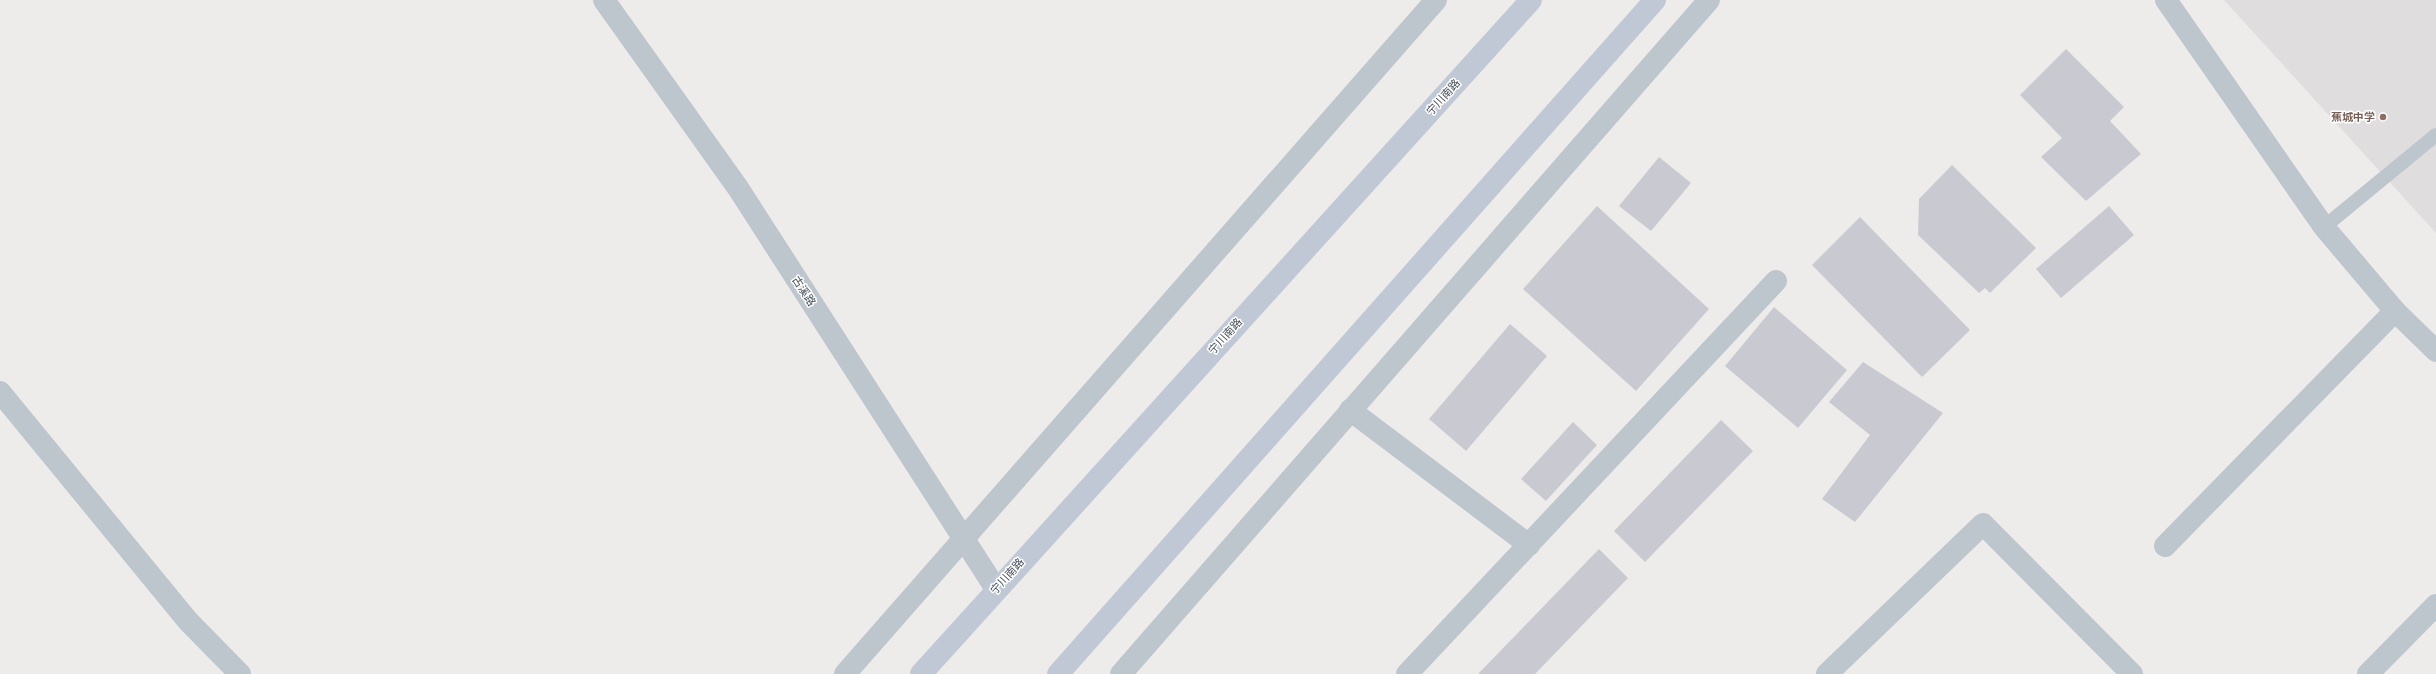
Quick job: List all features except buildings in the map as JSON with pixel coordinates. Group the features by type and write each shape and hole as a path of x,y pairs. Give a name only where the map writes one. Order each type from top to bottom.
{"main road":[{"name":"宁川南路","path":"920,674 1531,0"},
{"path":"1058,674 1655,0"}],"street":[{"name":"古溪路","path":"604,0 738,188 996,589"},
{"path":"845,674 1436,0"},
{"path":"1121,674 1709,0"},
{"path":"2166,0 2324,228 2395,311 2436,351"},
{"path":"1407,674 1776,281"},
{"path":"2165,546 2395,311"},
{"path":"0,392 188,621 240,674"},
{"path":"1350,410 1529,545"},
{"path":"1827,674 1983,524 2132,674"},
{"path":"2368,674 2436,605"}],"lane":[{"path":"2324,228 2436,135"}],"shaded area":[{"name":"蕉城中学","path":"2224,0 2436,0 2436,233"}],"place":[{"name":"蕉城中学","path":"2383,117"}]}
